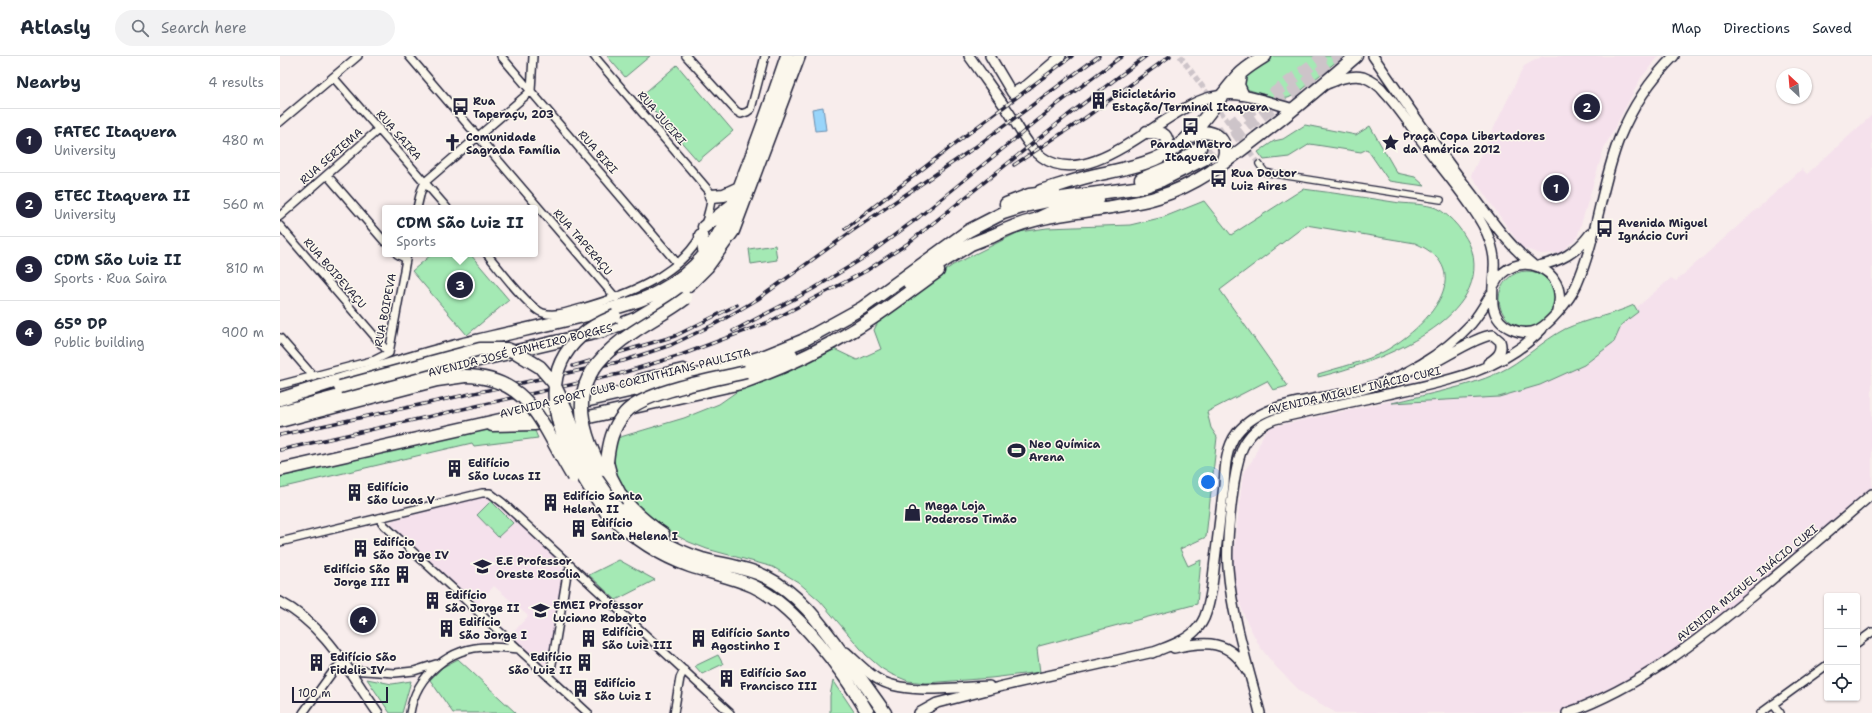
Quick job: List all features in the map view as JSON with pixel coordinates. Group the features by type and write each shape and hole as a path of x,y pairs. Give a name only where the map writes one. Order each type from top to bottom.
{"main road":[{"name":"AVENIDA JOSÉ PINHEIRO BORGES","path":"286,397 460,345 562,321 640,299 658,292 673,282 696,264 717,237 739,188 788,56"},
{"name":"AVENIDA JOSÉ PINHEIRO BORGES","path":"280,412 440,369 603,331 622,324 658,306 693,281 707,267 733,231 799,56"},
{"name":"AVENIDA SPORT CLUB CORINTHIANS PAULISTA","path":"280,462 611,387 757,350 799,334 847,308 885,284 962,227 1000,207 1029,195 1089,176 1137,165 1167,153 1189,137 1203,122 1222,95 1240,74 1264,56"},
{"name":"AVENIDA SPORT CLUB CORINTHIANS PAULISTA","path":"477,426 534,424 589,417 741,383 765,374 805,357 856,329 944,267 999,233 1037,219 1156,198 1198,181 1220,167 1322,86 1356,56"},
{"path":"1240,74 1238,85 1242,94"},
{"path":"1147,132 1157,132 1166,136 1168,140 1167,153"},
{"path":"1189,137 1195,133 1205,132 1215,134 1219,137 1225,151 1220,167"},
{"name":"AVENIDA SPORT CLUB CORINTHIANS PAULISTA","path":"280,470 726,368 765,356 802,341 862,308 882,295 968,231 1003,213 1025,206 1062,198 1130,189 1162,180 1202,153 1139,179 1029,195"},
{"path":"711,196 724,195 739,188"},
{"path":"1037,219 1054,211 1130,189"},
{"path":"704,254 703,231 732,205"},
{"path":"615,506 611,477 604,465 592,452 583,420 582,400 589,374 602,356 609,350 631,333 686,298 700,286 715,270 729,248 733,231"},
{"path":"882,295 909,283 970,244 999,233"},
{"path":"640,299 636,305 588,330 574,342 561,363 556,375 554,392 561,429 571,457 584,480 642,530 655,539 689,555 757,573 784,588 804,605 853,663 885,713"},
{"path":"604,465 609,442 613,432 631,407 664,393 762,367 815,342 862,308"},
{"path":"286,397 304,397 480,349 507,349 517,353 540,367 553,382 565,405 576,438 591,472 615,506 627,530 659,552 700,569 749,584 780,602 820,645 860,699 868,713"},
{"path":"280,421 452,377 482,376 493,379 526,399 540,418 585,494 615,506"}],"street":[{"path":"280,122 358,56"},
{"name":"RUA TAPERAÇU","path":"408,56 536,205"},
{"name":"RUA BIRI","path":"501,56 677,263"},
{"path":"418,205 425,182 531,92 533,56"},
{"name":"RUA JUCIRI","path":"594,56 707,188 711,196"},
{"path":"686,56 736,112 741,114 751,109 765,56"},
{"path":"969,56 1029,144 1045,159 1061,164 1084,165 1104,158 1174,114 1201,100 1222,95 1242,94 1294,108"},
{"path":"990,56 1012,93 1027,85 1062,56"},
{"path":"1373,56 1514,248 1535,265 1549,272 1558,286 1560,303 1556,314"},
{"name":"AVENIDA MIGUEL INÁCIO CURI","path":"1260,713 1233,602 1228,567 1228,536 1234,487 1244,444 1255,430 1263,424 1275,419 1462,377 1489,366 1518,351 1530,342 1568,300 1577,284 1594,228 1607,177 1626,123 1641,96 1674,56"},
{"name":"RUA SAIRA","path":"333,77 444,205"},
{"path":"1322,86 1344,78 1362,77 1370,80 1385,93 1446,173 1484,228 1494,254 1492,291 1494,313 1507,327 1516,331 1526,333 1536,331 1544,327"},
{"name":"RUA SERIEMA","path":"280,216 379,129"},
{"path":"1258,164 1265,172 1269,173 1441,200"},
{"path":"327,175 382,239"},
{"path":"490,257 530,303 539,312 545,314 560,313 616,298 649,282 677,263 690,250 703,231 711,196"},
{"name":"RUA TAPERAÇU","path":"538,207 616,298"},
{"name":"RUA BOIPEVAÇU","path":"280,226 389,352"},
{"name":"AVENIDA MIGUEL INÁCIO CURI","path":"1535,265 1564,258 1573,253 1581,246 1594,228"},
{"name":"RUA BOIPEVA","path":"280,385 375,360 389,352 406,257"},
{"path":"1492,291 1503,272 1522,264 1535,265"},
{"name":"AVENIDA MIGUEL INÁCIO CURI","path":"1152,653 1184,639 1194,632 1202,624 1206,615 1212,581 1225,466 1231,444 1237,433 1245,425 1264,412 1288,405 1364,389 1408,372 1429,359 1460,334 1480,313 1492,291"},
{"path":"1408,372 1438,361 1483,337 1493,335 1498,338 1502,346 1498,355 1490,362 1462,377"},
{"path":"280,338 314,377"},
{"path":"280,542 482,493 489,493 572,567 730,713"},
{"name":"AVENIDA MIGUEL INÁCIO CURI","path":"1567,713 1616,693 1657,669 1713,629 1872,494"},
{"path":"379,518 384,525 588,713"},
{"path":"548,676 551,670 567,574 572,567"},
{"path":"280,602 314,625 329,641 378,713"},
{"path":"1860,641 1872,632"},
{"path":"919,713 937,704 1003,686 1206,642 1229,650 1239,658 1252,682"},
{"path":"348,670 395,673 414,671 474,648 488,647 519,649"},
{"path":"303,713 334,670 342,662"},
{"path":"410,713 414,697 424,679 438,663"},
{"path":"853,663 877,679 904,687 1003,686"},
{"path":"1761,713 1824,667"},
{"path":"674,713 680,678 684,670"},
{"path":"414,671 424,679"},
{"path":"1774,704 1780,713"}],"shaded area":[{"path":"1543,56 1659,56 1641,78 1604,148 1577,238 1560,253 1541,254 1522,248 1471,175 1524,66"},
{"path":"1872,115 1872,487 1702,632 1614,689 1559,713 1336,713 1301,692 1276,667 1260,647 1246,620 1235,590 1232,569 1243,473 1252,461 1264,433 1271,427 1461,386 1499,373 1564,330 1585,321 1636,308 1671,278 1676,281 1802,169 1807,174"},
{"name":"E.E Professor Oreste Rosolia","path":"486,496 492,498 556,557 562,566 561,582 548,663 546,665 510,636 528,616 494,586 477,604 391,524 394,520"}],"green space":[{"path":"607,56 650,56 625,77"},
{"path":"1269,56 1343,56 1297,94 1288,98 1279,99 1246,89 1243,86 1246,73"},
{"path":"677,65 733,131 698,161 641,96"},
{"path":"1305,125 1356,135 1370,126 1397,173 1415,177 1425,186 1389,181 1367,149 1361,152 1310,144 1289,157 1264,160 1258,152 1274,141 1283,139"},
{"name":"Neo Química Arena","path":"1303,189 1400,203 1418,204 1442,211 1458,226 1472,251 1473,277 1463,299 1445,319 1421,336 1394,351 1340,371 1318,377 1318,374 1361,361 1385,351 1415,329 1429,315 1439,300 1445,284 1444,269 1434,255 1415,243 1306,225 1220,290 1288,386 1273,390 1267,381 1207,412 1211,428 1217,437 1206,537 1180,549 1188,566 1201,560 1197,604 1039,646 1037,649 1040,672 991,678 926,683 908,681 891,674 881,668 866,655 820,601 798,582 773,567 707,549 689,542 668,531 652,518 635,510 612,468 614,444 617,438 684,418 719,404 739,390 834,349 857,360 881,349 874,330 881,316 953,265 1019,232 1047,228 1130,225 1164,217 1204,201 1231,235"},
{"path":"775,245 777,260 751,264 749,249"},
{"path":"428,257 473,257 509,300 467,335 412,271"},
{"path":"1521,271 1533,271 1543,275 1551,283 1555,293 1555,305 1551,315 1543,323 1533,327 1521,327 1511,323 1503,315 1499,305 1499,293 1503,283 1511,275"},
{"path":"1634,305 1638,312 1622,324 1614,342 1584,365 1540,385 1499,397 1392,403 1459,387 1498,373 1565,329"},
{"path":"529,417 538,438 474,446 472,443 280,488 280,477"},
{"path":"491,501 513,523 498,537 477,515"},
{"path":"619,560 655,580 616,600 589,575"},
{"path":"718,655 723,664 702,674 695,666"},
{"path":"458,659 516,713 453,713 430,680 443,667"},
{"path":"367,679 392,684 411,681 402,713 390,713"},
{"path":"833,680 855,713 830,713 830,696"}],"water":[{"path":"823,107 826,130 815,131 812,109"}],"tunnel":[{"path":"1180,56 1259,164"},
{"path":"1200,148 1324,56"},
{"path":"1204,159 1341,56"}],"railway":[{"path":"845,229 965,136 1072,56"},
{"path":"280,435 623,361 671,345 717,323 758,299 852,231 974,148 1099,56"},
{"path":"733,331 813,289 865,257 919,217 1059,103 1122,56"},
{"path":"280,450 619,374 681,355 769,322 866,271 907,244 1067,116 1146,56"},
{"path":"1014,165 1085,118 1170,56"},
{"path":"573,366 675,336 737,305"}],"place":[{"name":"Bicicletário Estação/Terminal Itaquera","path":"1099,100"},
{"name":"Rua Taperaçu, 203","path":"460,107"},
{"name":"ETEC Itaquera II","path":"1587,107"},
{"name":"Parada Metro Itaquera","path":"1191,126"},
{"name":"Praça Copa Libertadores da América 2012","path":"1390,142"},
{"name":"Comunidade Sagrada Família","path":"453,143"},
{"name":"Rua Doutor Luiz Aires","path":"1218,179"},
{"name":"FATEC Itaquera","path":"1556,188"},
{"name":"Avenida Miguel Ignácio Curi","path":"1605,229"},
{"name":"CDM São Luiz II","path":"460,285"},
{"name":"Neo Química Arena","path":"1016,450"},
{"name":"Edifício São Lucas II","path":"455,469"},
{"name":"Edifício São Lucas V","path":"354,493"},
{"name":"Edifício Santa Helena II","path":"550,502"},
{"name":"Mega Loja Poderoso Timão","path":"912,512"},
{"name":"Edifício Santa Helena I","path":"578,529"},
{"name":"Edifício São Jorge IV","path":"360,548"},
{"name":"E.E Professor Oreste Rosolia","path":"483,567"},
{"name":"Edifício São Jorge III","path":"403,575"},
{"name":"Edifício São Jorge II","path":"432,601"},
{"name":"EMEI Professor Luciano Roberto","path":"540,611"},
{"name":"65º DP","path":"363,620"},
{"name":"Edifício São Jorge I","path":"446,628"},
{"name":"Edifício São Luiz III","path":"589,638"},
{"name":"Edifício Santo Agostinho I","path":"698,639"},
{"name":"Edifício São Fidelis IV","path":"317,663"},
{"name":"Edifício São Luiz II","path":"585,663"},
{"name":"Edifício Sao Francisco III","path":"727,679"},
{"name":"Edifício São Luiz I","path":"581,689"}]}
